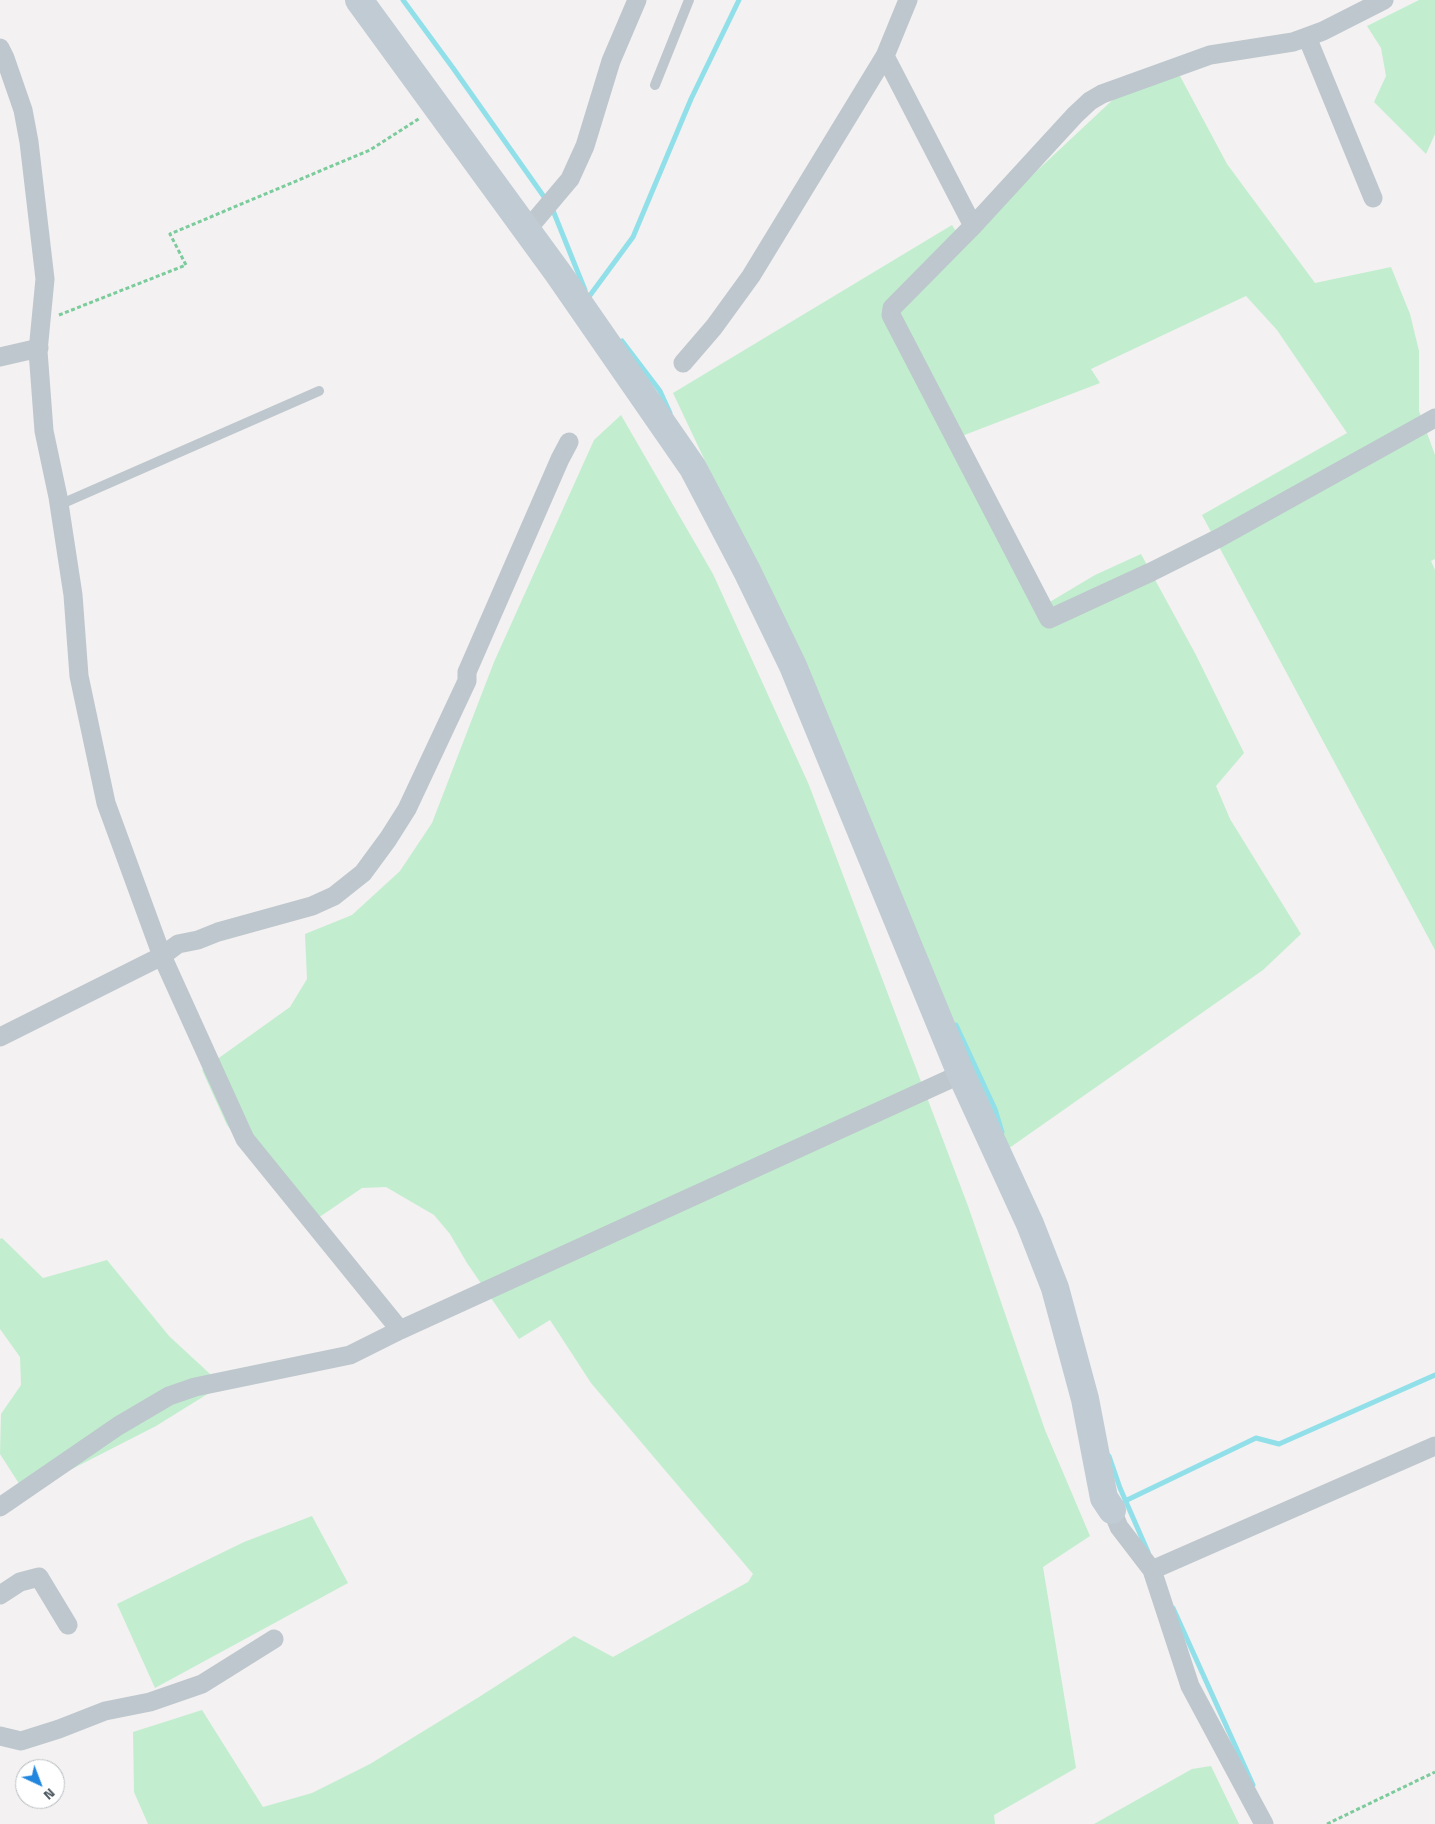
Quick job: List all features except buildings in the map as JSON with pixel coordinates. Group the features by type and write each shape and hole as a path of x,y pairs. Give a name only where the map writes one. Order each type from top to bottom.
{"street":[{"path":"359,0 527,230 693,468 747,571 793,666 961,1074 1030,1224 1054,1288 1085,1399 1104,1498 1120,1527 1152,1570 1190,1686 1264,1824"},
{"path":"527,230 570,179 585,146 610,61 637,0"},
{"path":"683,363 714,327 751,276 885,56 908,0"},
{"path":"1384,0 1323,31 1293,42 1210,55 1102,94 1090,101 973,226 892,308 891,316 1049,618 1151,572 1218,538 1435,418"},
{"path":"1307,37 1373,198"},
{"path":"0,48 23,110 29,142 45,279 39,348 44,431 59,505 73,595 79,676 106,803 162,956 245,1139 400,1330"},
{"path":"885,56 973,226"},
{"path":"0,356 39,348"},
{"path":"0,1036 162,956 178,944 198,940 218,932 312,906 334,896 363,873 407,809 467,681 467,672 569,442"},
{"path":"0,1507 118,1426 169,1396 195,1387 350,1355 400,1330 961,1074"},
{"path":"1152,1570 1435,1446"},
{"path":"0,1595 20,1582 40,1577 68,1625"},
{"path":"0,1736 22,1741 105,1711 150,1702 202,1684 274,1639"}],"lane":[{"path":"655,85 689,0"},
{"path":"59,505 319,391"}],"path":[{"path":"41,322 186,265 170,234 370,150 437,106"},
{"path":"1327,1824 1435,1772"}],"green space":[{"path":"1419,0 1435,0 1435,134 1426,154 1374,102 1386,76 1381,48 1367,26"},
{"path":"1180,76 1227,164 1315,283 1391,267 1410,314 1419,351 1419,411 1435,455 1435,559 1431,561 1435,570 1435,950 1202,515 1347,433 1277,330 1246,296 1091,369 1100,383 954,439 1038,609 1095,575 1141,554 1196,655 1244,753 1216,786 1230,819 1301,934 1263,970 1005,1151 724,501 673,393 952,225 965,246 1011,195 1136,78"},
{"path":"621,415 713,574 809,785 968,1206 1045,1430 1090,1536 1043,1567 1076,1768 994,1815 995,1824 148,1824 134,1792 133,1732 202,1710 263,1807 312,1793 370,1764 574,1636 613,1657 748,1582 753,1574 591,1383 550,1320 519,1339 467,1263 450,1234 434,1215 386,1187 362,1188 318,1218 301,1219 227,1125 202,1070 290,1007 307,979 305,934 352,915 400,871 432,823 494,662 594,440"},
{"path":"2,1238 43,1278 107,1260 169,1336 222,1385 156,1426 25,1493 0,1454 1,1414 21,1385 20,1357 0,1329 0,1239"},
{"path":"312,1516 348,1583 155,1688 117,1604 244,1542"},
{"path":"1211,1766 1239,1824 1094,1824 1192,1769"}],"waterway":[{"path":"403,0 547,201"},
{"path":"588,298 633,237 691,99 739,0"},
{"path":"552,208 585,290"},
{"path":"622,341 660,391 670,413"},
{"path":"956,1025 995,1109 1002,1132"},
{"path":"1125,1501 1256,1438 1279,1444 1435,1375"},
{"path":"1109,1456 1120,1488 1148,1552"},
{"path":"1173,1608 1253,1785"}]}
